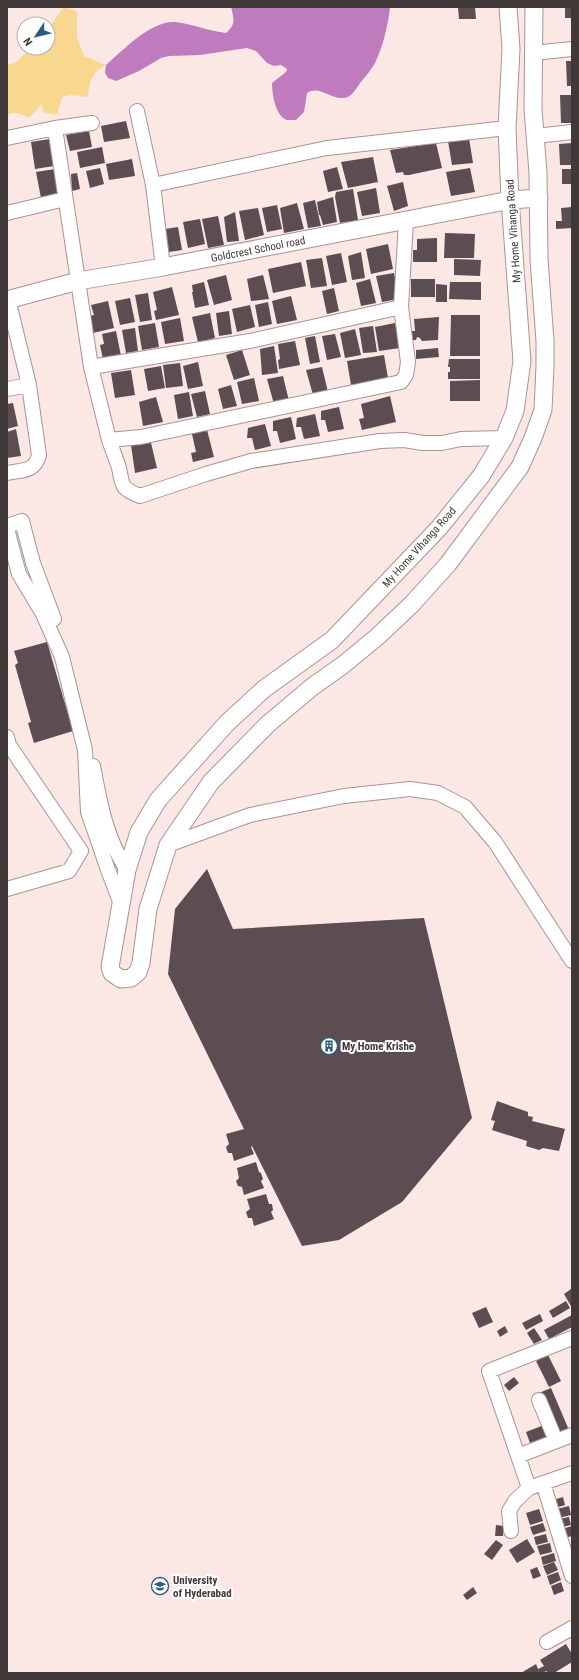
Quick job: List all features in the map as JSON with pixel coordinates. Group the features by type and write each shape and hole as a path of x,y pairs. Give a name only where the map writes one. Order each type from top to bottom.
{"street":[{"name":"My Home Vihanga Road","path":"168,845 148,909 141,963 138,972 131,978 121,979 112,973 110,967 127,870 139,832 158,800 227,723 264,689 332,640 428,540 481,476 504,438 515,411 522,361 510,200 507,128 511,49 508,7"},
{"path":"168,845 211,782 268,724 312,687 343,665 377,637 412,604 448,564 520,467 533,438 542,410 545,341 539,259 539,198 533,109 534,7"},
{"path":"533,53 572,49"},
{"path":"137,111 153,185 164,267"},
{"path":"7,138 55,128 92,123"},
{"path":"55,128 91,366 109,440 119,468 121,483 129,492 140,496 251,461 380,441 404,440 423,443 442,443 461,439 504,438"},
{"path":"153,185 327,148 507,128"},
{"path":"535,136 572,132"},
{"name":"Goldcrest School road","path":"8,300 78,281 164,267 510,200 539,198"},
{"path":"7,213 65,199"},
{"path":"109,440 141,437 401,382 406,375 408,362 401,307 406,221"},
{"path":"7,473 31,468 37,463 39,455 29,385 8,300"},
{"path":"91,366 250,341 401,307"},
{"path":"7,389 29,385"},
{"path":"121,904 88,812 85,750 62,657 43,614 18,574 7,528 22,521 33,563 78,687 103,818 117,853 127,870"},
{"path":"7,889 69,871 80,851 8,743"},
{"path":"168,845 250,815 344,796 410,789 438,794 465,807 495,842 572,961"},
{"path":"529,1488 489,1371 572,1338"},
{"path":"539,1400 556,1441"},
{"path":"518,1456 572,1435"},
{"path":"511,1531 509,1511 515,1501 529,1488 572,1473"},
{"path":"543,1483 572,1576"},
{"path":"547,1642 572,1628"}],"shaded area":[{"path":"64,7 77,11 77,37 84,56 106,65 94,74 88,97 70,95 62,97 57,115 43,112 42,104 29,118 18,113 11,113 7,116 7,65 15,63 23,56 56,56 56,18"},
{"path":"231,7 390,7 385,36 375,63 353,93 345,98 338,98 320,91 311,91 307,93 304,112 296,120 287,120 283,118 275,104 272,83 286,72 287,69 281,65 274,66 267,63 256,51 247,48 200,55 169,56 161,58 139,71 116,81 108,78 105,73 106,65 129,44 148,31 166,23 181,23 226,33 233,24"}],"building":[{"path":"458,7 475,7 476,19 459,19"},
{"path":"565,7 572,7 572,18 565,18"},
{"path":"566,61 572,61 572,86 567,86"},
{"path":"560,95 572,95 572,123 561,123"},
{"path":"126,121 130,138 104,142 101,126"},
{"path":"89,131 92,147 70,151 66,135"},
{"path":"469,138 473,163 452,165 448,141"},
{"path":"50,139 54,166 35,169 31,142"},
{"path":"436,143 442,168 409,175 404,175 403,172 396,173 390,150"},
{"path":"572,143 572,165 560,165 559,144"},
{"path":"102,147 105,163 80,168 77,152"},
{"path":"373,157 378,182 348,188 341,162"},
{"path":"132,159 135,176 109,180 106,164"},
{"path":"337,167 343,189 328,192 323,171"},
{"path":"100,168 104,184 90,188 86,171"},
{"path":"470,168 475,192 451,196 446,172"},
{"path":"55,169 60,195 41,198 36,172"},
{"path":"562,169 572,169 572,184 562,184"},
{"path":"77,173 80,189 72,191 71,174"},
{"path":"403,182 408,206 394,211 387,186"},
{"path":"376,188 380,213 362,216 357,192"},
{"path":"353,189 358,220 340,223 335,197 336,192"},
{"path":"333,197 337,222 323,225 319,215 317,202"},
{"path":"315,200 321,226 308,228 303,203"},
{"path":"297,203 304,229 284,233 280,208"},
{"path":"277,205 282,229 267,232 262,208"},
{"path":"572,207 572,228 556,229 556,221 562,221 561,208"},
{"path":"258,208 264,235 245,240 239,211"},
{"path":"235,212 239,241 227,242 224,217"},
{"path":"218,216 224,245 208,248 202,219"},
{"path":"200,219 205,244 188,248 183,222"},
{"path":"178,227 182,250 169,252 168,245 165,245 165,229"},
{"path":"445,233 475,234 474,258 444,258"},
{"path":"437,238 437,262 413,262 413,250 417,250 417,239"},
{"path":"388,244 393,269 371,274 366,249"},
{"path":"361,252 365,278 352,280 348,256"},
{"path":"341,253 347,282 332,285 326,256"},
{"path":"322,258 327,286 311,288 306,260"},
{"path":"454,259 481,260 480,276 454,275"},
{"path":"301,262 306,286 273,293 268,269"},
{"path":"394,273 399,299 382,302 376,276"},
{"path":"226,275 232,300 214,305 207,280"},
{"path":"263,275 269,299 251,301 247,279"},
{"path":"370,279 376,303 361,306 356,283"},
{"path":"411,279 435,279 435,297 411,297"},
{"path":"204,282 209,305 195,308 192,285"},
{"path":"450,282 481,282 481,300 449,299"},
{"path":"436,284 447,285 447,302 436,302"},
{"path":"172,287 179,315 156,320 154,311 157,310 153,292"},
{"path":"334,288 339,311 327,314 322,291"},
{"path":"148,293 152,320 140,322 135,295"},
{"path":"291,296 297,320 277,324 272,301"},
{"path":"130,298 135,322 120,325 115,301"},
{"path":"108,301 114,328 93,333 89,316 94,315 91,305"},
{"path":"268,302 272,324 259,327 255,305"},
{"path":"250,305 255,327 237,332 232,309"},
{"path":"229,311 232,334 219,336 216,313"},
{"path":"210,313 215,338 198,342 192,317"},
{"path":"451,315 480,315 480,356 450,356"},
{"path":"439,317 438,340 422,341 417,337 416,340 411,340 410,331 415,331 414,319"},
{"path":"180,318 184,341 165,344 161,322"},
{"path":"155,323 159,347 142,350 138,326"},
{"path":"395,323 400,348 379,351 375,327"},
{"path":"373,326 377,352 363,353 359,328"},
{"path":"135,328 138,351 126,353 122,330"},
{"path":"355,329 361,355 345,358 340,333"},
{"path":"116,331 121,356 103,359 100,345 104,344 102,334"},
{"path":"335,334 341,357 327,360 322,336"},
{"path":"315,336 320,362 310,364 305,338"},
{"path":"295,341 300,365 279,369 278,360 280,359 278,344"},
{"path":"274,346 278,373 262,375 260,349"},
{"path":"438,348 439,357 416,359 416,350"},
{"path":"242,350 250,375 234,380 226,355"},
{"path":"384,355 388,378 351,385 347,361"},
{"path":"449,359 480,359 480,379 448,379 448,372 450,372 450,367 448,367"},
{"path":"198,362 203,386 188,389 183,366"},
{"path":"180,363 183,386 166,388 163,365"},
{"path":"161,366 165,388 148,391 144,369"},
{"path":"322,367 328,392 313,395 306,370"},
{"path":"131,370 135,395 115,398 111,373"},
{"path":"283,376 289,401 274,404 267,379"},
{"path":"254,378 259,401 242,404 237,382"},
{"path":"480,380 480,401 450,401 450,381"},
{"path":"231,385 237,406 223,409 218,389"},
{"path":"205,391 210,414 197,417 191,394"},
{"path":"189,392 193,416 178,419 174,395"},
{"path":"390,396 396,422 362,430 359,419 364,418 361,404"},
{"path":"156,397 163,422 143,426 139,402"},
{"path":"13,403 18,426 7,429 7,404"},
{"path":"339,407 344,429 328,432 325,420 321,420 321,411"},
{"path":"315,414 320,436 304,439 301,427 296,427 297,418"},
{"path":"291,417 296,439 280,443 277,431 273,431 273,421"},
{"path":"265,424 271,446 255,450 252,438 247,438 248,428"},
{"path":"16,429 21,456 7,458 7,432"},
{"path":"207,430 214,457 193,462 191,453 196,452 192,434"},
{"path":"151,443 157,468 135,473 131,445"},
{"path":"47,642 73,731 34,743 28,723 31,722 15,665 18,663 14,651"},
{"name":"My Home Krishe","path":"207,869 233,929 424,918 472,1118 402,1202 339,1240 302,1246 252,1146 251,1147 254,1154 234,1161 232,1153 228,1153 226,1147 229,1144 226,1134 244,1129 168,974 175,909"},
{"path":"497,1101 528,1112 528,1116 533,1117 532,1121 565,1129 559,1151 543,1148 539,1150 526,1146 527,1141 492,1130 495,1121 491,1120"},
{"path":"256,1162 263,1179 261,1181 264,1188 244,1195 242,1187 238,1186 236,1181 239,1178 237,1168"},
{"path":"266,1194 269,1204 272,1204 273,1210 271,1212 274,1219 254,1226 252,1218 248,1218 246,1212 250,1209 247,1199"},
{"path":"571,1289 572,1292 572,1308 564,1294"},
{"path":"566,1301 570,1308 553,1318 549,1311"},
{"path":"486,1307 493,1322 479,1328 472,1313"},
{"path":"540,1314 543,1321 526,1330 522,1323"},
{"path":"572,1315 572,1327 549,1339 544,1330"},
{"path":"505,1326 508,1332 500,1337 497,1331"},
{"path":"534,1328 542,1340 534,1344 527,1333"},
{"path":"548,1355 561,1381 549,1387 536,1361"},
{"path":"514,1377 519,1383 509,1391 504,1385"},
{"path":"551,1388 569,1430 558,1435 539,1393"},
{"path":"544,1425 548,1436 530,1443 526,1432"},
{"path":"563,1497 565,1505 555,1508 553,1500"},
{"path":"569,1506 571,1515 558,1518 557,1509"},
{"path":"539,1509 543,1521 530,1525 526,1513"},
{"path":"569,1517 571,1525 562,1527 559,1519"},
{"path":"543,1523 546,1531 533,1535 530,1527"},
{"path":"496,1525 504,1526 503,1536 495,1536"},
{"path":"572,1526 572,1536 565,1538 562,1529"},
{"path":"546,1534 548,1542 536,1545 534,1537"},
{"path":"527,1539 535,1552 517,1563 509,1550"},
{"path":"496,1540 503,1545 492,1560 484,1554"},
{"path":"550,1543 552,1552 540,1555 537,1546"},
{"path":"554,1553 556,1561 543,1565 541,1557"},
{"path":"554,1562 558,1570 547,1575 543,1566"},
{"path":"537,1567 541,1576 533,1579 530,1570"},
{"path":"558,1572 561,1580 550,1585 547,1576"},
{"path":"561,1582 564,1591 554,1595 551,1586"},
{"path":"473,1587 477,1593 467,1600 463,1595"},
{"path":"566,1644 572,1654 572,1662 554,1673 548,1673 546,1671 543,1673 521,1673 536,1664 538,1669 544,1666 540,1660"}],"place":[{"name":"My Home Krishe","path":"329,1046"},
{"name":"University of Hyderabad","path":"160,1586"}]}
